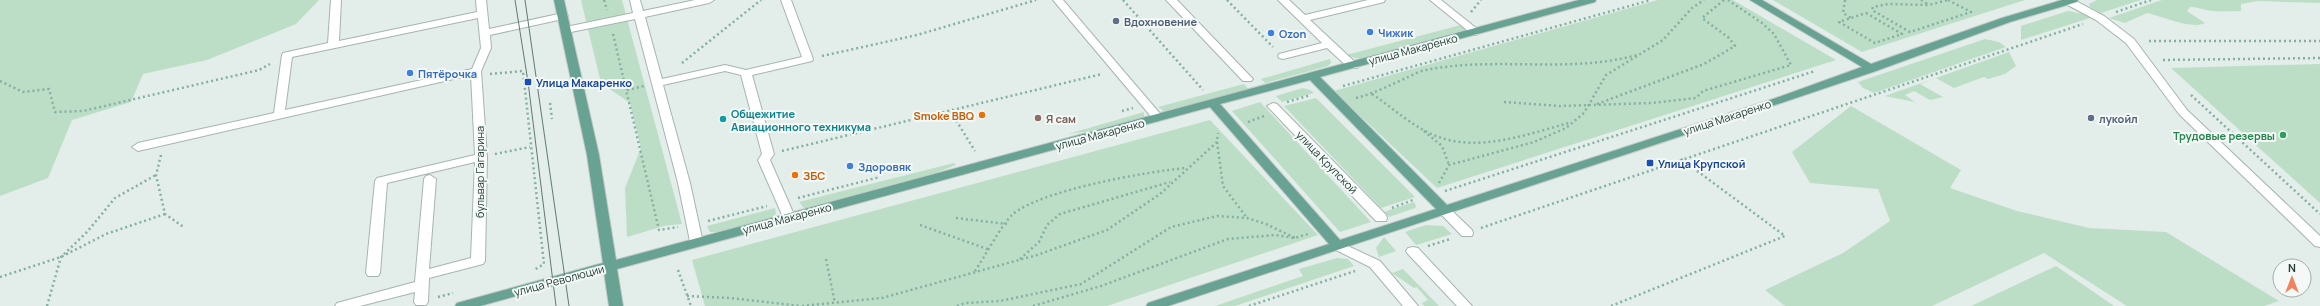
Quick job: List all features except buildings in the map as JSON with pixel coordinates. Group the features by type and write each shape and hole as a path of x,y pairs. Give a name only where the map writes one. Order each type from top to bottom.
{"main road":[{"path":"559,0 592,155 616,306"},
{"name":"улица Макаренко","path":"610,267 789,217 1213,104 1591,0"},
{"path":"1755,0 1872,69"},
{"name":"улица Макаренко","path":"1153,306 1443,209 1872,69 2006,20 2071,1"},
{"path":"1313,76 1443,209"},
{"path":"1213,104 1337,245"},
{"name":"улица Революции","path":"462,306 610,267"}],"street":[{"path":"332,46 336,0"},
{"name":"бульвар Гагарина","path":"422,280 478,261 481,157 476,73 486,48 481,0"},
{"path":"635,0 684,183 696,243"},
{"path":"566,30 709,0"},
{"path":"658,83 725,68 746,73 808,59 786,0"},
{"path":"1058,0 1158,118"},
{"path":"1171,0 1247,79"},
{"path":"1283,0 1353,66"},
{"path":"1303,19 1380,0"},
{"path":"1435,0 1476,32"},
{"path":"2071,1 2100,18 2130,41 2183,112 2320,243"},
{"path":"279,116 287,55 482,14"},
{"path":"485,33 563,16"},
{"path":"1283,56 1329,44"},
{"path":"138,147 476,73"},
{"path":"746,73 768,154 764,160 789,217"},
{"name":"улица Крупской","path":"1273,106 1378,215"},
{"path":"373,273 381,181 481,157"},
{"path":"421,302 430,179"},
{"path":"1443,209 1467,233"},
{"path":"1337,245 1375,264 1411,306"},
{"path":"1413,251 1465,306"},
{"path":"342,306 422,280"}],"path":[{"path":"604,0 659,230"},
{"path":"678,67 761,0"},
{"path":"808,59 917,35 1036,0"},
{"path":"1123,0 1203,90"},
{"path":"1228,0 1283,56"},
{"path":"1335,89 1651,0"},
{"path":"1438,187 1449,165 1472,157 1505,151 1543,139 1574,122 1589,106 1596,87 1607,74 1640,55 1663,39 1678,25 1687,12 1704,0"},
{"path":"1589,106 1604,102 1654,82 1690,71 1717,60 1735,46 1732,40 1707,25 1702,18 1724,0"},
{"path":"1504,102 1560,106 1652,104 1696,98 1703,91 1791,65 1774,34 1728,0"},
{"path":"1844,0 1843,13 1851,18"},
{"path":"1920,0 1928,5 1948,0 1971,12 1910,32 1872,10 1873,7 1888,4 1915,6 1928,5"},
{"path":"1413,251 1681,159 1862,100 2151,0"},
{"path":"1866,13 1902,34 1875,43 1839,22 1851,18 1866,13"},
{"path":"2130,41 2320,41"},
{"path":"0,82 23,92 48,89 55,112 83,112 258,70 287,55"},
{"path":"1349,98 1372,94 1425,70 1487,64 1540,66 1574,65 1612,62 1640,55"},
{"path":"2145,60 2320,58"},
{"path":"768,154 951,112 1118,70"},
{"path":"476,73 523,71 531,135 530,148 544,264"},
{"path":"1444,191 1816,71"},
{"path":"1273,106 1315,94"},
{"path":"1372,94 1421,128 1442,146 1449,165"},
{"path":"550,103 552,119"},
{"path":"951,112 975,151"},
{"path":"1421,128 1438,137 1460,142 1478,142 1538,132 1574,122"},
{"path":"1218,132 1217,142 1219,167 1223,186 1247,218"},
{"path":"165,141 156,175 165,214 185,228"},
{"path":"687,296 730,298 777,305 802,306 882,298 1019,260 1107,230 1160,194 1186,168 1217,142"},
{"path":"481,157 530,148"},
{"path":"1611,306 1785,236 1681,159"},
{"path":"975,271 1012,215 1055,195 1142,173 1186,168"},
{"path":"47,306 60,257 87,232 115,198 156,175"},
{"path":"1019,260 1039,242 1047,225 1060,214 1172,182"},
{"path":"1378,215 1417,198"},
{"path":"0,277 60,257 106,234 165,214"},
{"path":"957,306 965,303 1000,301 1081,284 1171,227 1217,216 1247,218 1266,224 1296,238"},
{"path":"956,218 1007,224"},
{"path":"920,225 990,250"},
{"path":"1033,306 1101,286 1228,239 1275,235 1296,238 1324,230"},
{"path":"826,259 834,303"},
{"path":"1249,306 1363,269"},
{"path":"678,270 691,306"}],"green space":[{"path":"0,0 319,0 296,24 207,60 143,74 131,102 72,120 48,178 0,196"},
{"path":"581,0 622,0 682,224 664,226 627,237 625,188 641,148 630,103 601,83"},
{"path":"1658,0 1733,0 1836,60 1437,188 1334,91"},
{"path":"1773,0 2025,0 1862,52"},
{"path":"2097,0 2141,0 2101,13 2090,7 2089,4"},
{"path":"2162,0 2320,0 2320,3 2258,1 2241,4 2241,11 2209,11 2196,7 2190,7 2187,11 2205,23 2199,25 2184,24 2147,13 2125,23 2109,18"},
{"path":"2068,11 2084,14 2090,18 2021,40 2021,26"},
{"path":"1461,25 1465,28 1465,30 1361,58 1346,55"},
{"path":"1985,39 1999,42 2006,47 1874,93 1863,88 1858,82"},
{"path":"2009,52 2016,66 2005,74 1988,79 1984,77 1954,88 1936,78 1920,84 1943,97 1930,100 1914,91 1905,95 1915,102 1885,96"},
{"path":"1330,59 1331,63 1328,66 1265,83 1261,79"},
{"name":"Трудовые резервы","path":"2320,64 2320,203 2171,68"},
{"path":"1244,84 1248,89 1170,111 1164,111 1158,107"},
{"path":"1303,88 1314,93 1282,102 1276,96"},
{"path":"1316,98 1415,197 1381,208 1284,106"},
{"path":"1260,102 1371,222 1340,232 1232,111"},
{"path":"1851,106 1961,170 1950,188 2017,211 2089,228 2166,232 2279,301 2264,306 2127,306 2044,253 1932,306 1785,306 1765,290 1843,253 1890,221 1878,189 1810,183 1792,152"},
{"path":"1144,112 1144,118 1108,129 1068,134"},
{"path":"1210,120 1318,235 1107,306 705,306 692,260"},
{"path":"954,163 956,165 916,181 811,208 804,208 799,202"},
{"path":"1414,202 1416,206 1415,208 1389,217 1384,212"},
{"path":"775,208 776,214 771,219 724,232 710,232 707,226"},
{"path":"1426,225 1443,226 1452,234 1416,245 1405,232"},
{"path":"1384,237 1396,251 1379,257 1376,248"},
{"path":"1337,258 1348,259 1354,266 1235,306 1215,306 1303,276 1299,269"},
{"path":"2056,266 2114,306 1971,306"},
{"path":"1403,269 1439,306 1424,306 1422,303 1428,300 1417,287 1414,288 1392,273"}],"tram line":[{"path":"515,0 528,82 556,306"},
{"path":"525,0 569,306"}],"place":[{"name":"Вдохновение","path":"1116,21"},
{"name":"Чижик","path":"1370,32"},
{"name":"Ozon","path":"1271,33"},
{"name":"Пятёрочка","path":"410,73"},
{"name":"Улица Макаренко","path":"528,82"},
{"name":"Smoke BBQ","path":"982,115"},
{"name":"Я сам","path":"1038,118"},
{"name":"лукойл","path":"2091,118"},
{"name":"Общежитие Авиационного техникума","path":"723,119"},
{"name":"Трудовые резервы","path":"2283,135"},
{"name":"Улица Крупской","path":"1650,163"},
{"name":"Здоровяк","path":"850,166"},
{"name":"ЗБС","path":"795,175"}]}
